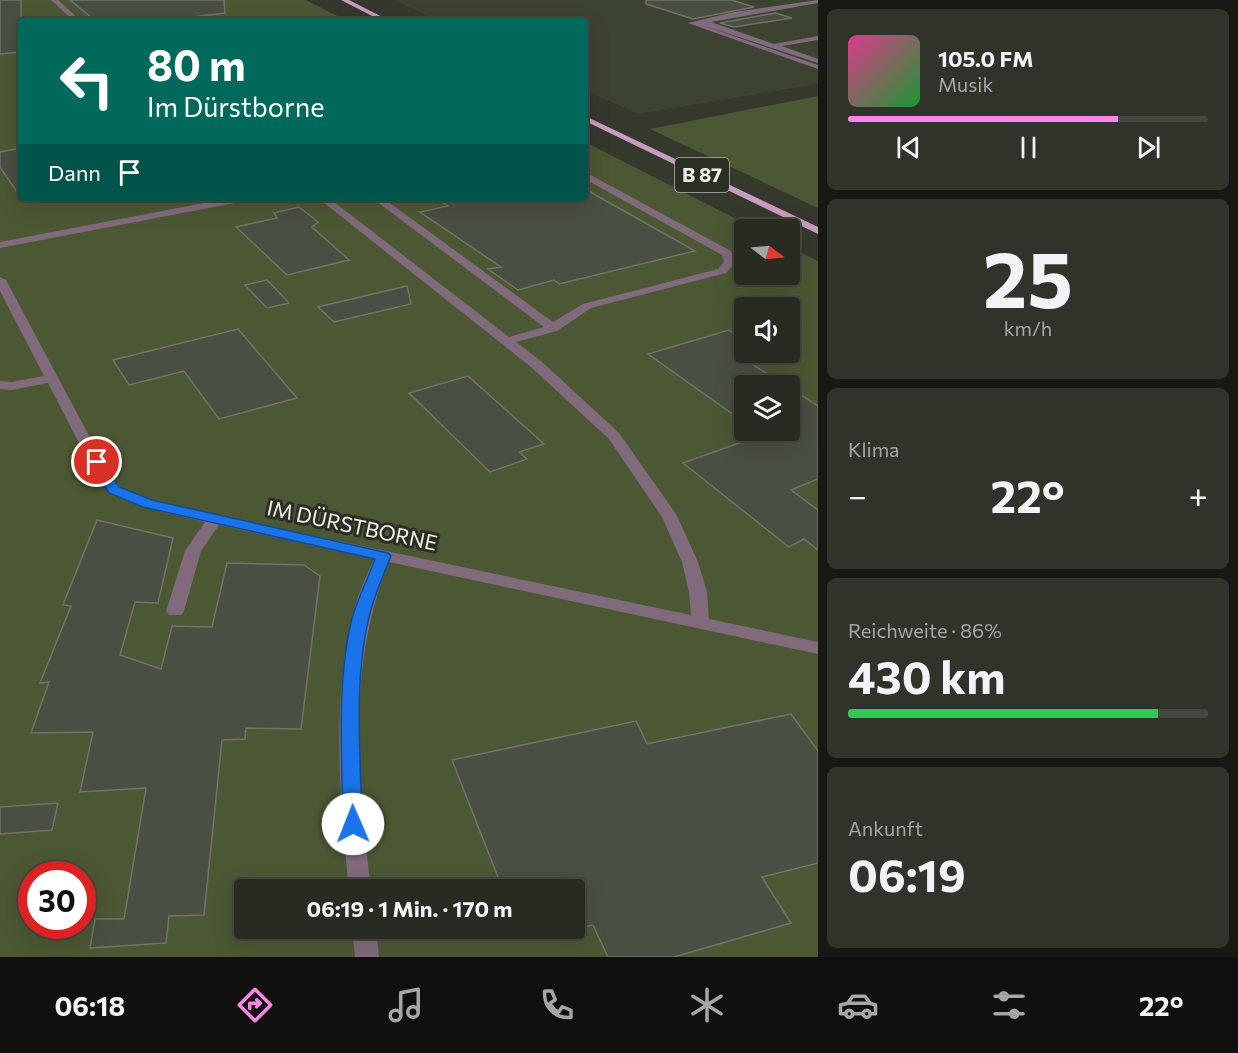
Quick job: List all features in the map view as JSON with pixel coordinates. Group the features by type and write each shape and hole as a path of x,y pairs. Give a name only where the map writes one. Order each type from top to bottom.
{"main road":[{"path":"344,0 381,18"},
{"name":"B 87","path":"588,119 818,231"}],"street":[{"path":"54,0 75,18"},
{"path":"818,1 691,23 818,67"},
{"path":"702,21 818,61"},
{"path":"762,48 818,38"},
{"path":"507,341 553,328 587,306 722,271 730,263 727,253 588,177"},
{"path":"0,245 92,224 227,201"},
{"path":"327,201 545,372 614,436 674,526 690,562 698,592 701,623"},
{"path":"381,201 553,328"},
{"name":"IM DÜRSTBORNE","path":"2,287 114,490 148,504 818,648"},
{"path":"0,385 11,386 52,378"},
{"path":"175,611 193,551 216,519"},
{"path":"359,879 353,824 351,730 354,667 361,617 383,556"},
{"path":"365,939 366,957"}],"shaded area":[{"path":"394,0 818,0 818,84 638,114 588,91 588,18 433,18"}],"green space":[{"path":"0,0 306,0 341,18 18,18 18,201 588,201 588,144 736,219 734,219 734,285 800,285 800,252 818,261 818,957 0,957"},
{"path":"818,96 818,208 650,129"}],"building":[{"path":"0,0 21,0 21,18 18,18 18,52 0,54"},
{"path":"70,0 224,0 225,13 184,18 92,18"},
{"path":"646,0 732,0 754,7 693,19 646,4"},
{"path":"775,13 792,18 734,27 720,23"},
{"path":"18,149 18,194 0,167 0,152"},
{"path":"588,191 695,251 559,284 554,280 518,290 488,269 501,267 420,212 448,206 440,201 588,201"},
{"path":"299,207 318,222 312,227 349,260 287,275 236,227 277,218 274,213"},
{"path":"267,280 289,303 267,308 245,285"},
{"path":"407,286 411,304 334,322 318,307"},
{"path":"238,329 297,398 219,419 184,371 129,385 113,360"},
{"path":"729,330 734,333 734,363 750,363 769,375 734,375 734,415 648,354"},
{"path":"468,376 544,444 519,452 527,459 490,472 409,393"},
{"path":"800,394 818,406 818,479 791,490 818,510 818,550 804,539 789,547 683,463 745,441 800,441"},
{"path":"97,520 173,538 158,603 135,602 120,655 161,669 172,626 212,627 227,563 304,565 320,576 301,729 246,728 245,739 222,740 204,915 169,916 166,943 90,948 92,939 96,939 96,919 124,919 146,788 80,792 93,732 31,733 49,682 40,683 71,606 63,605"},
{"path":"791,714 818,751 818,863 762,877 791,923 674,957 608,957 593,925 585,927 585,879 499,879 452,760 636,721 647,744"},
{"path":"58,803 52,830 0,834 0,807"}],"route":[{"path":"97,462 114,490 148,504 383,556 368,592 361,617 354,667 351,730 353,824"}]}
